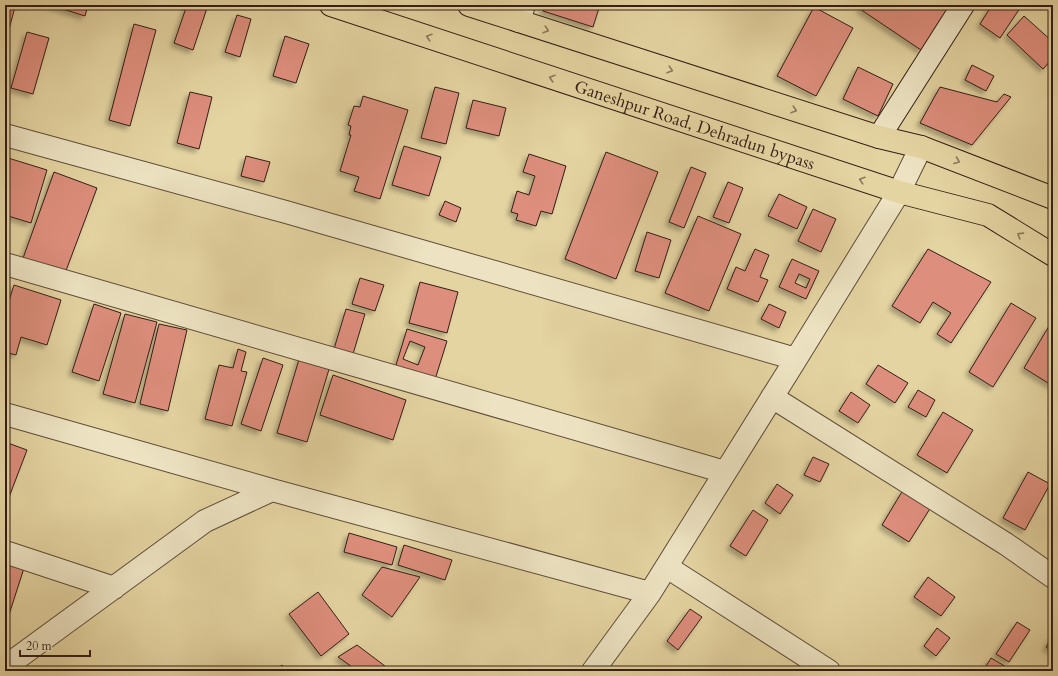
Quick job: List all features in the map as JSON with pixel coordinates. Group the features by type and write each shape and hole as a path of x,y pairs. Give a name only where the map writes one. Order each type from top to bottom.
{"main road":[{"name":"Ganeshpur Road, Dehradun bypass","path":"332,5 899,192 988,215 1053,255"},
{"path":"469,5 521,13 880,137 921,147 1053,198"}],"street":[{"path":"880,137 962,5"},
{"path":"5,135 294,215 796,359"},
{"path":"593,671 650,593 667,567 899,192 921,147"},
{"path":"5,264 726,472"},
{"path":"772,397 1006,544 1053,577"},
{"path":"5,414 272,490 650,593"},
{"path":"5,666 205,521 272,490"},
{"path":"5,552 114,588"},
{"path":"667,567 829,671"}],"building":[{"path":"5,5 15,7 5,44"},
{"path":"50,5 88,5 85,16"},
{"path":"187,5 208,5 193,50 174,43"},
{"path":"545,5 600,5 593,27 543,11"},
{"path":"863,5 952,5 921,50 860,9"},
{"path":"992,5 1022,5 1000,38 980,24"},
{"path":"814,7 853,28 816,96 777,76"},
{"path":"237,15 251,19 240,57 225,52"},
{"path":"1024,16 1053,42 1053,58 1043,69 1007,35"},
{"path":"134,24 156,30 130,126 109,120"},
{"path":"27,32 49,38 33,94 11,88"},
{"path":"285,36 309,44 296,83 273,76"},
{"path":"972,65 994,76 986,91 965,80"},
{"path":"858,67 893,84 878,116 843,99"},
{"path":"435,87 459,93 446,144 421,138"},
{"path":"940,87 997,102 1004,94 1011,97 972,145 920,123"},
{"path":"190,92 212,97 199,149 177,143"},
{"path":"363,96 408,110 380,199 354,191 359,177 340,171 351,135 349,135 351,126 348,125 354,106 360,107"},
{"path":"473,100 506,108 499,136 466,128"},
{"path":"404,146 441,157 429,196 392,185"},
{"path":"606,152 658,172 616,279 565,259"},
{"path":"529,154 566,166 552,214 541,211 536,226 516,220 518,214 511,212 517,191 529,195 535,176 523,172"},
{"path":"246,156 270,162 264,182 241,176"},
{"path":"5,157 47,170 31,223 5,215"},
{"path":"691,167 706,173 684,228 669,222"},
{"path":"54,172 97,188 64,276 22,261"},
{"path":"728,182 743,188 729,223 713,217"},
{"path":"779,194 807,207 797,229 768,216"},
{"path":"445,201 461,208 456,222 439,215"},
{"path":"813,209 836,219 821,252 798,241"},
{"path":"698,216 741,234 709,311 665,293"},
{"path":"647,232 671,240 659,278 635,271"},
{"path":"755,249 769,255 760,277 768,280 758,302 727,289 736,267 745,271"},
{"path":"928,249 991,282 951,343 937,334 951,313 933,302 920,323 892,306"},
{"path":"792,259 819,271 806,299 779,287","holes":["799,274 810,279 806,288 795,283"]},
{"path":"360,278 384,285 375,311 352,304"},
{"path":"420,282 458,292 447,333 409,323"},
{"path":"14,285 61,300 47,345 21,337 16,355 5,352 5,313"},
{"path":"1011,303 1036,318 993,387 969,372"},
{"path":"94,304 121,313 99,381 72,372"},
{"path":"769,304 786,312 779,328 761,319"},
{"path":"346,309 365,314 353,354 334,349"},
{"path":"125,314 157,322 135,403 103,394"},
{"path":"159,324 187,330 168,411 140,404"},
{"path":"1049,326 1053,328 1053,386 1024,368"},
{"path":"407,329 447,341 433,386 393,375","holes":["410,341 425,347 418,365 403,359"]},
{"path":"238,349 246,352 241,371 247,372 232,426 205,419 219,365 233,368"},
{"path":"300,356 330,366 307,442 277,433"},
{"path":"263,358 283,365 261,431 241,424"},
{"path":"878,365 908,383 895,403 866,384"},
{"path":"333,375 406,400 393,440 320,415"},
{"path":"918,390 935,400 926,417 908,407"},
{"path":"851,392 870,405 858,423 839,411"},
{"path":"943,412 973,430 947,473 917,455"},
{"path":"5,442 27,450 6,505 5,504"},
{"path":"813,457 829,464 820,482 804,475"},
{"path":"1028,472 1050,484 1025,530 1003,518"},
{"path":"777,484 793,495 780,514 765,503"},
{"path":"903,490 931,507 909,542 882,525"},
{"path":"753,510 768,520 746,556 730,546"},
{"path":"349,533 397,547 392,565 344,552"},
{"path":"404,545 452,560 445,580 398,565"},
{"path":"5,559 25,565 5,627"},
{"path":"382,567 420,577 392,617 362,595"},
{"path":"928,577 955,597 941,616 914,597"},
{"path":"318,592 349,634 321,656 289,614"},
{"path":"690,609 702,617 678,650 667,641"},
{"path":"1017,622 1030,630 1009,662 996,654"},
{"path":"937,628 950,638 936,656 924,646"},
{"path":"1053,636 1053,652 1046,647"},
{"path":"357,645 385,666 381,671 358,671 338,657"},
{"path":"991,658 1013,671 983,671"},
{"path":"282,665 287,671 275,671"}]}
